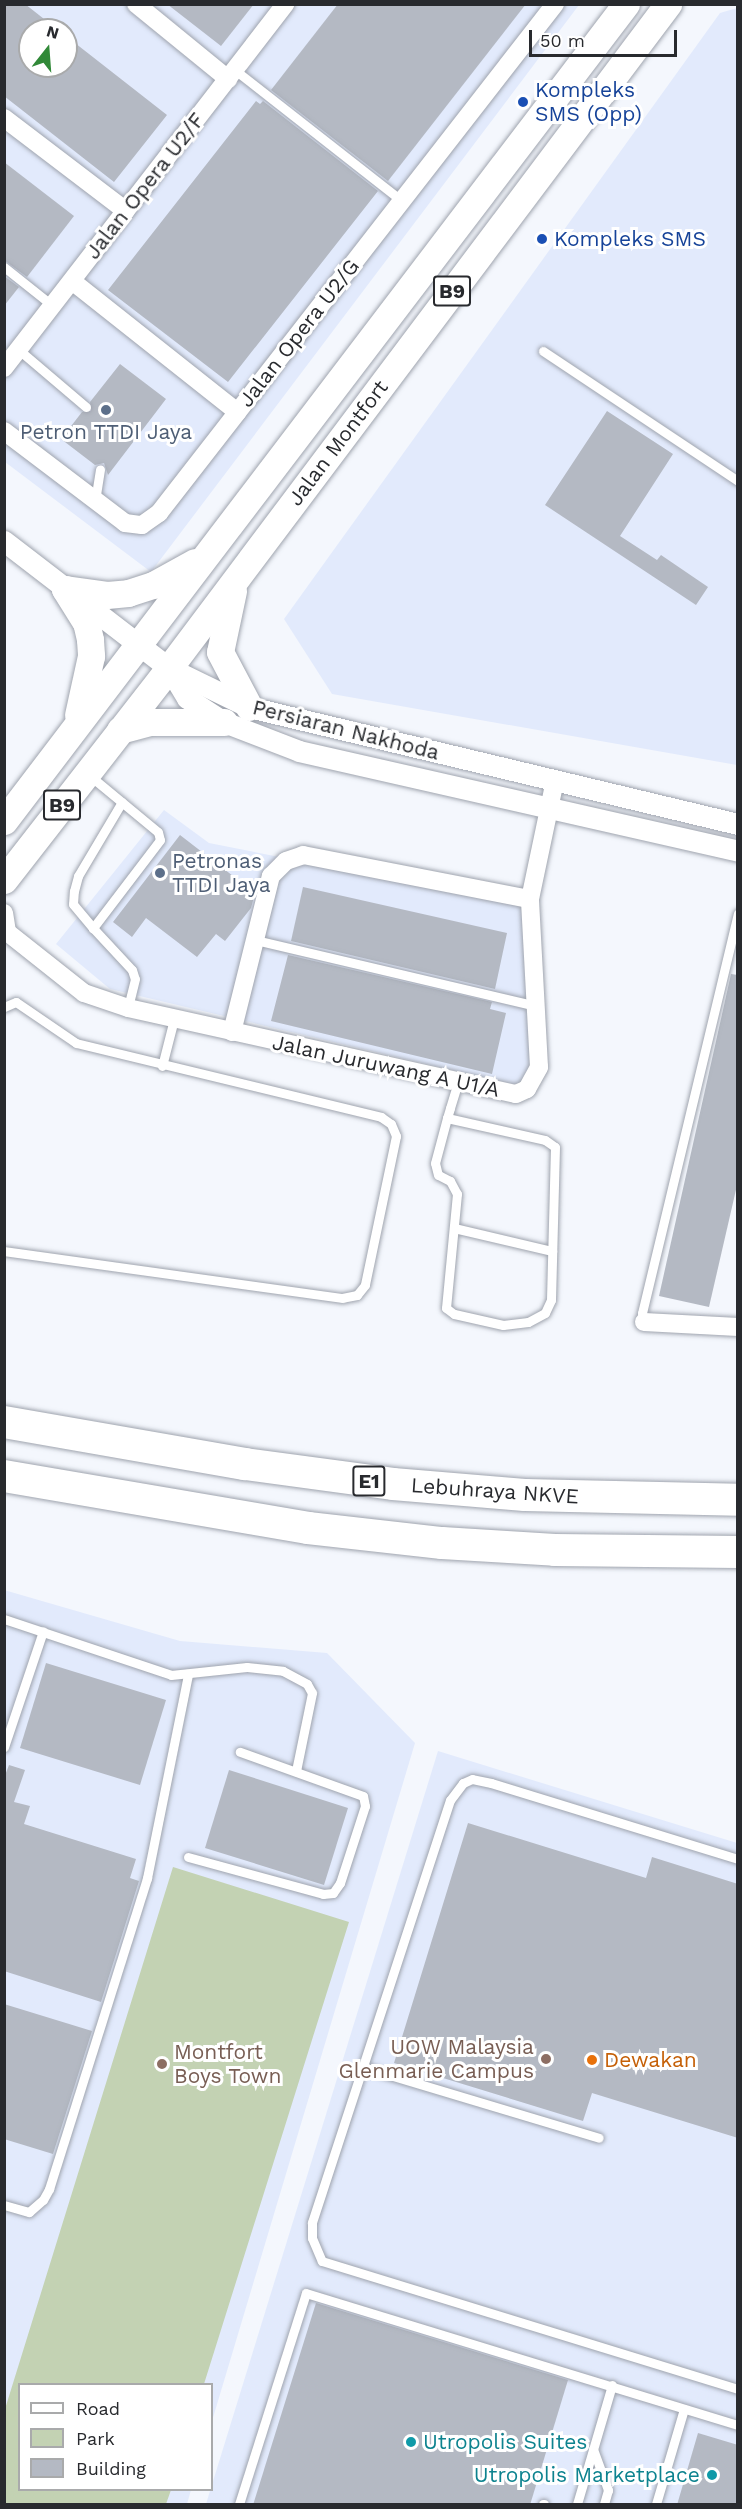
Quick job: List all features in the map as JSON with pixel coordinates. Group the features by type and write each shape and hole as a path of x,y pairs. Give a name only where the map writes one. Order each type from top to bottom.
{"highway":[{"name":"Lebuhraya NKVE","path":"4,1422 245,1464 393,1484 525,1496 738,1500"},
{"path":"4,1476 308,1528 442,1543 555,1550 738,1552"}],"main road":[{"name":"Jalan Montfort","path":"4,821 626,4"},
{"name":"Jalan Montfort","path":"5,882 169,668 668,4"},
{"path":"65,589 108,596 128,593 153,585 204,557"},
{"path":"236,578 220,652 249,707"},
{"path":"65,589 86,622 90,640 91,656 76,725"},
{"path":"120,730 150,722 224,722"}],"street":[{"path":"136,4 231,74"},
{"name":"Jalan Opera U2/F","path":"4,368 285,4"},
{"name":"Jalan Opera U2/G","path":"4,431 125,523 141,525 159,513 555,4"},
{"path":"4,118 126,211"},
{"path":"72,281 237,412"},
{"path":"4,541 169,668"},
{"name":"Persiaran Nakhoda","path":"169,668 249,707 738,824"},
{"name":"Persiaran Nakhoda","path":"169,668 187,698 224,722 299,752 738,851"},
{"name":"Jalan Juruwang A U1/A","path":"5,926 84,993 128,1008 516,1095 527,1089 538,1067 537,1006 530,899 555,780"},
{"path":"232,1032 271,876 286,861 303,855 530,899"},
{"path":"645,1322 738,1327"}],"lane":[{"path":"231,74 402,201"},
{"path":"4,267 53,306"},
{"path":"19,350 86,407"},
{"path":"543,351 738,481"},
{"path":"94,501 100,469"},
{"path":"87,774 158,832 160,840 93,928"},
{"path":"122,802 78,876 73,904 132,970 135,979 128,1008"},
{"path":"645,1322 642,1313 738,913"},
{"path":"255,940 537,1006"},
{"path":"4,1007 16,1002 76,1043 381,1117 391,1124 396,1136 365,1285 357,1295 342,1298 4,1251"},
{"path":"162,1065 174,1019"},
{"path":"447,1118 545,1140 555,1148 551,1300 545,1313 528,1322 503,1325 454,1314 446,1308 457,1194 450,1181 438,1175 435,1163 447,1118 458,1082"},
{"path":"454,1228 552,1251"},
{"path":"4,1619 171,1675 247,1667 284,1671 307,1684 312,1693 296,1771"},
{"path":"4,1747 9,1717 43,1631"},
{"path":"4,2205 29,2212 43,2200 49,2189 147,1878 188,1674"},
{"path":"188,1857 323,1894 333,1893 340,1883 365,1806 363,1796 240,1752"},
{"path":"738,1859 491,1784 472,1779 464,1782 450,1800 312,2223 312,2238 322,2261 738,2389"},
{"path":"363,2067 599,2138"},
{"path":"239,2505 306,2293 738,2425"},
{"path":"577,2505 612,2385"},
{"path":"656,2505 684,2409"},
{"path":"593,2449 609,2490 604,2505"}],"shaded area":[{"path":"4,5 579,5 151,572 5,462"},
{"path":"737,8 737,765 332,694 284,619 720,13"},
{"path":"164,810 209,843 522,905 531,1060 524,1080 515,1085 110,989 56,944"},
{"name":"Montfort Boys Town","path":"4,1590 180,1641 327,1653 415,1743 213,2418 213,2383 18,2383 18,2491 191,2491 187,2504 5,2504"},
{"name":"UOW Malaysia Glenmarie Campus","path":"438,1751 737,1843 737,2504 206,2504 210,2491 213,2491 213,2481"}],"green space":[{"path":"173,1867 349,1922 204,2383 18,2383 18,2491 171,2491 166,2504 5,2504 5,2409"}],"building":[{"path":"4,4 25,4 43,18 18,18 18,78 78,78 78,45 167,115 114,182 4,96"},
{"path":"167,4 254,4 221,46"},
{"path":"338,4 526,4 388,181 271,90"},
{"path":"256,101 260,104 263,101 378,191 228,382 108,290"},
{"path":"4,162 74,216 27,277 4,260"},
{"path":"4,276 19,287 4,306"},
{"path":"120,364 166,399 108,475 104,463 95,465 61,439 82,412 91,411 90,402"},
{"path":"607,411 673,454 620,536 657,560 661,555 708,587 696,605 545,505"},
{"path":"180,835 255,893 251,908 225,941 216,934 197,957 146,918 132,937 113,922"},
{"path":"303,887 507,933 495,989 291,941"},
{"path":"288,955 492,1002 490,1009 506,1013 492,1074 271,1021"},
{"path":"731,974 738,975 738,1181 709,1307 659,1296"},
{"path":"46,1663 166,1700 140,1785 20,1748"},
{"path":"9,1765 25,1770 14,1802 30,1806 24,1824 136,1859 130,1878 139,1881 101,2002 4,1971 4,1778"},
{"path":"229,1770 348,1808 324,1885 205,1848"},
{"path":"468,1823 646,1878 652,1857 738,1884 738,2138 592,2093 583,2121 394,2063"},
{"path":"4,2004 92,2031 53,2154 4,2139"},
{"name":"Utropolis Suites","path":"316,2303 568,2380 530,2505 253,2505"},
{"name":"Utropolis Marketplace","path":"698,2433 738,2445 738,2505 677,2505"}],"place":[{"name":"Kompleks SMS (Opp)","path":"523,102"},
{"name":"Kompleks SMS","path":"542,239"},
{"name":"Petron TTDI Jaya","path":"106,410"},
{"name":"Petronas TTDI Jaya","path":"160,873"},
{"name":"UOW Malaysia Glenmarie Campus","path":"546,2059"},
{"name":"Dewakan","path":"592,2060"},
{"name":"Montfort Boys Town","path":"162,2064"},
{"name":"Utropolis Suites","path":"411,2442"},
{"name":"Utropolis Marketplace","path":"712,2475"}]}
